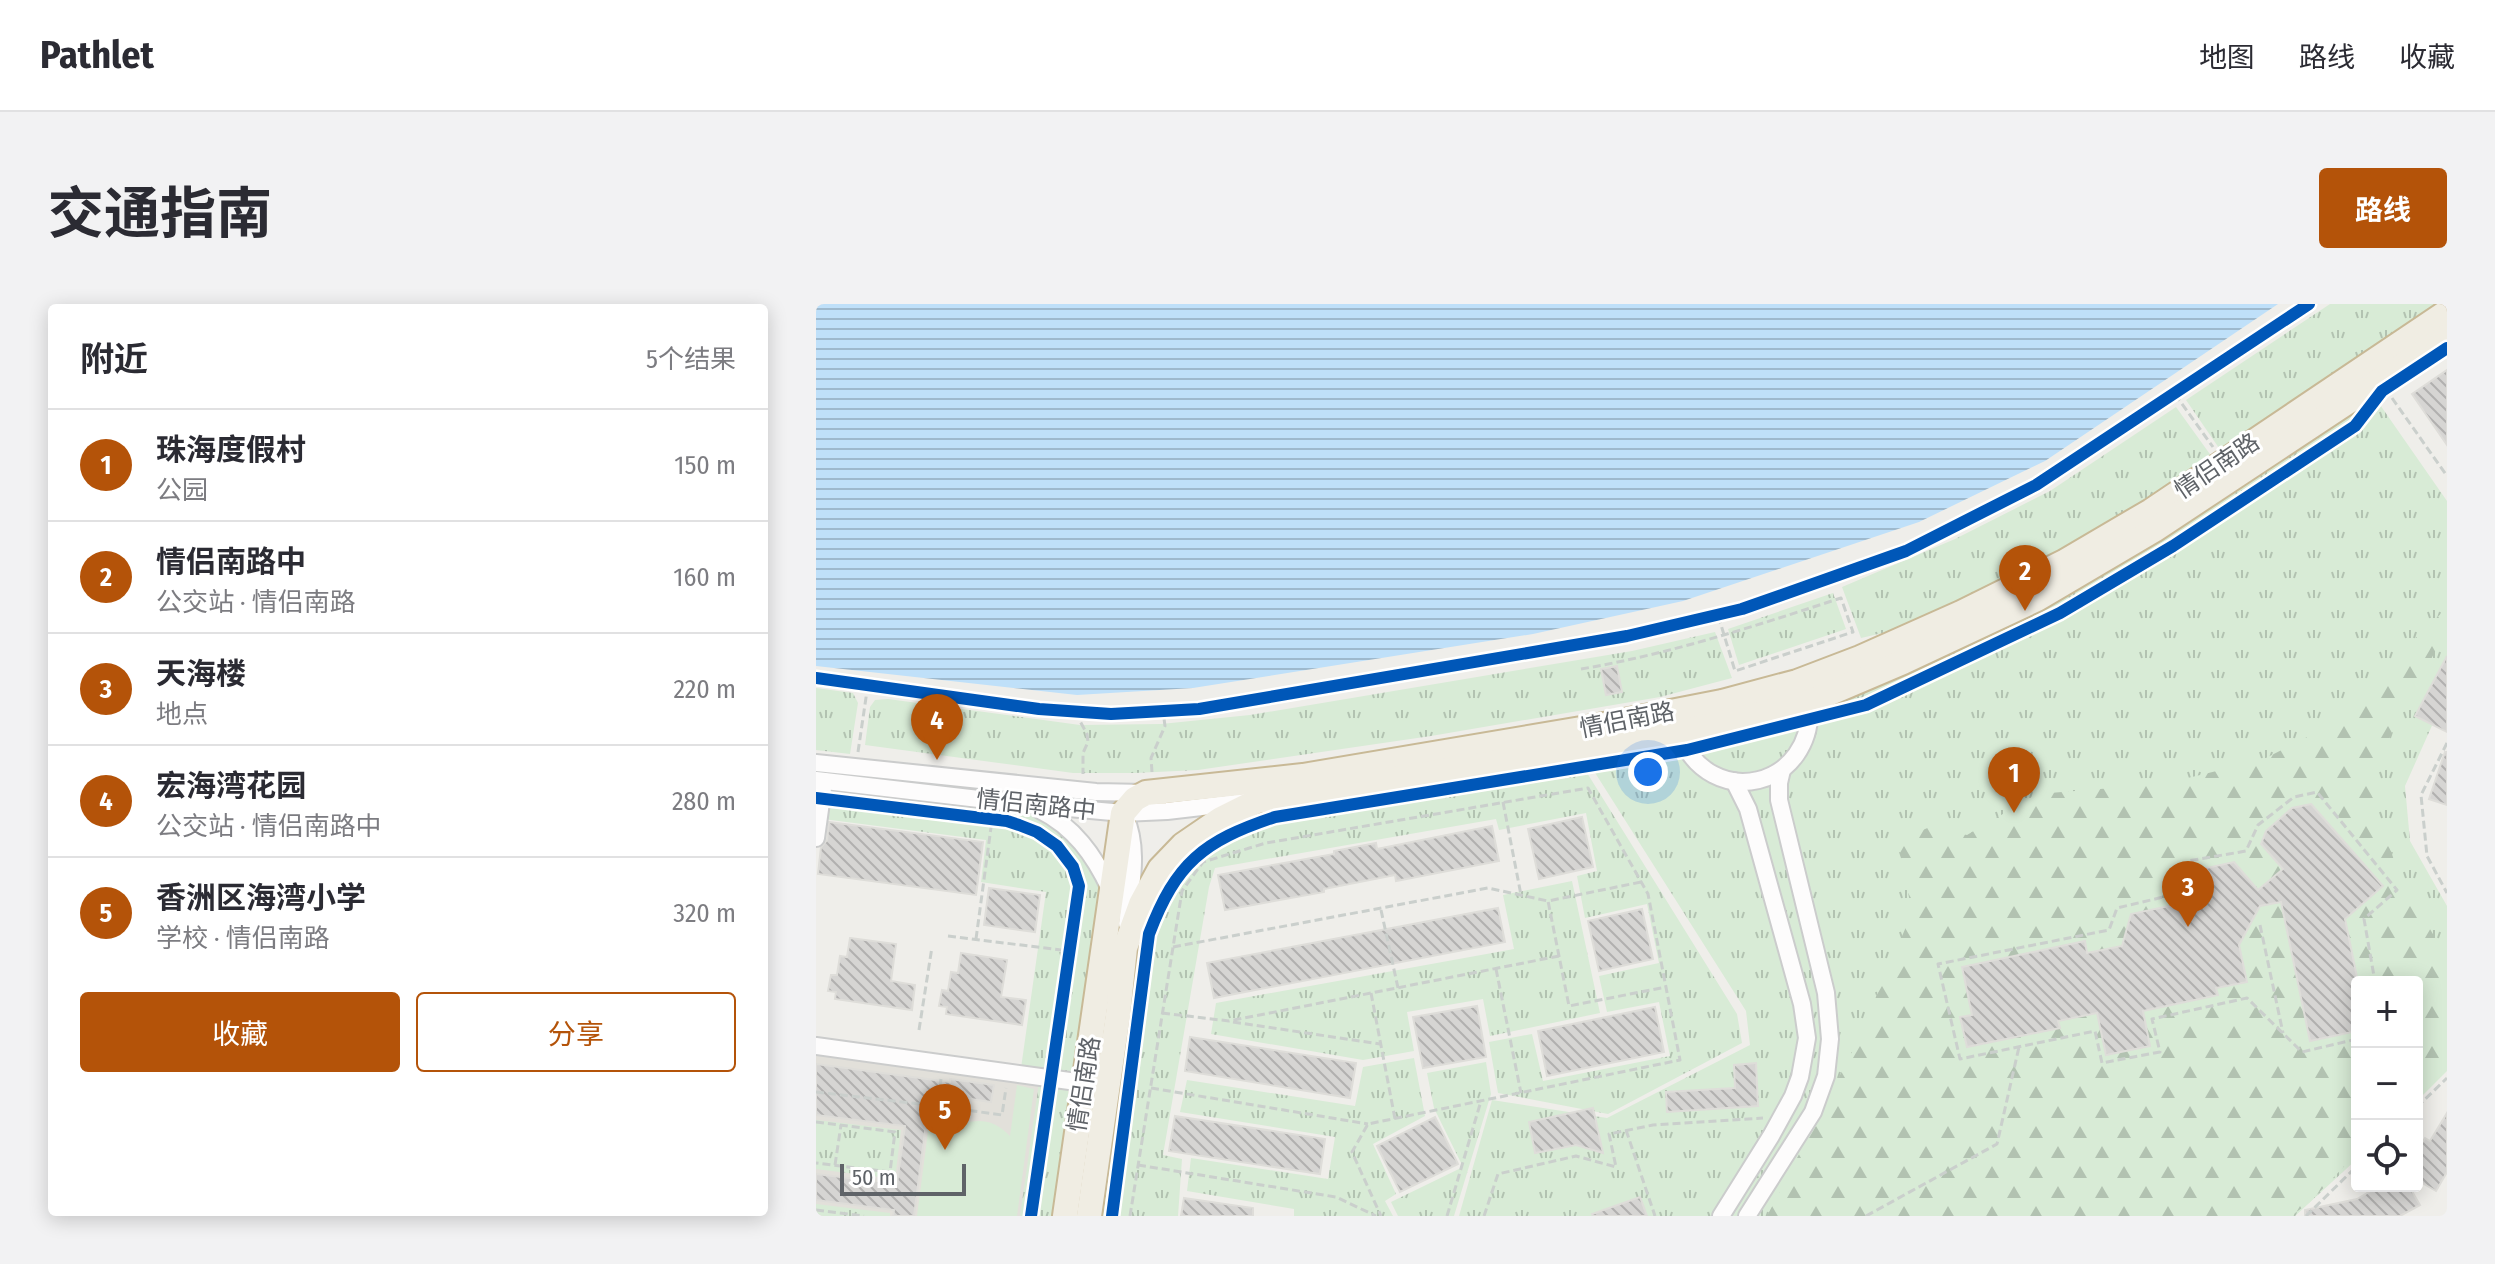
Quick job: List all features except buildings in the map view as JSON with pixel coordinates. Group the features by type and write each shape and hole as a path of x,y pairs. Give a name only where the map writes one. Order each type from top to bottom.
{"highway":[{"name":"情侣南路","path":"1146,793 1303,776 1599,726 1722,702 1797,682 1961,613 2064,562 2151,511 2447,312"},
{"name":"情侣南路","path":"1089,1216 1125,948 1145,896 1166,861 1198,833 1257,801 1679,733 1809,702 2037,599 2154,530 2447,336"},
{"path":"1123,813 1135,799 1146,793"},
{"name":"情侣南路","path":"1065,1216 1123,813"}],"street":[{"path":"1679,733 1699,765 1709,773 1734,781 1759,780 1782,770 1806,740 1809,702"},
{"name":"情侣南路中","path":"816,763 1107,793 1146,793"},
{"path":"1747,1216 1804,1129 1821,1093 1828,1060 1826,993 1782,817 1779,783 1782,770"},
{"path":"816,838 820,780"},
{"name":"情侣南路中","path":"820,780 1123,813 1257,801"},
{"path":"1721,1216 1783,1117 1800,1077 1807,1038 1748,809 1734,781"},
{"path":"1107,793 1123,813 1132,833 1134,848 1125,948"},
{"path":"1027,804 1056,818 1084,843 1112,893"},
{"path":"816,1046 1084,1083"}],"path":[{"path":"2163,403 2188,386"},
{"path":"2389,390 2447,476"},
{"path":"2175,394 2223,462"},
{"path":"1581,669 1663,653 1724,636 1841,598 1853,632 1735,671 1724,636 1724,614 1703,619"},
{"path":"856,767 861,683 883,686"},
{"path":"1150,712 1175,710"},
{"path":"1063,711 1087,712"},
{"path":"2447,743 2421,795 2427,856 2447,893"},
{"path":"1130,1216 1150,1088 1162,1013 1182,891 1203,862 1266,843 1588,788 1648,894 1680,1060 1368,1124 1150,1088"},
{"path":"2351,1040 2302,1052 2247,998 2152,1019 2160,1052 2102,1063 2095,1031 1960,1059 1938,964 2109,930 2117,908 2176,894 2188,861 2246,851 2258,825 2294,797 2317,792 2397,890 2364,919 2374,976"},
{"path":"1503,802 1521,895"},
{"path":"977,818 1007,821"},
{"path":"976,940 992,820"},
{"path":"1168,891 1181,870 1217,842"},
{"path":"1069,860 1077,876 1077,899"},
{"path":"1173,947 1488,888 1548,901 1641,882"},
{"path":"1548,901 1569,1006 1666,987"},
{"path":"1381,908 1398,988"},
{"path":"2260,925 2283,1033"},
{"path":"948,936 1070,945 1068,966"},
{"path":"919,1030 932,947"},
{"path":"1229,1021 1559,956"},
{"path":"1496,969 1521,1093"},
{"path":"1371,993 1395,1119"},
{"path":"1162,1013 1380,1044"},
{"path":"1866,1216 1997,1144 2019,1047"},
{"path":"937,1106 943,1064"},
{"path":"816,1092 1002,1115 1008,1072"},
{"path":"2423,1101 2447,1078"},
{"path":"1447,1216 1481,1101"},
{"path":"1484,1216 1498,1174 1576,1156 1616,1167 1609,1134 1653,1125 1783,1117"},
{"path":"816,1122 895,1132 890,1172 816,1163"},
{"path":"1368,1124 1352,1152 1379,1216"},
{"path":"835,1165 841,1125"},
{"path":"1626,1130 1655,1216"},
{"path":"1138,1165 1336,1197 1379,1216"},
{"path":"2306,1216 2351,1172"},
{"path":"816,1210 864,1216"}],"shaded area":[{"path":"816,1047 1084,1083 1064,1216 816,1216"}],"green space":[{"path":"2330,304 2439,304 2221,451 2186,400"},
{"path":"2369,389 2447,501 2447,692 2405,786 2410,841 2447,906 2447,1071 2423,1095 2423,976 2351,976 2351,1165 2295,1216 1459,1216 1492,1100 1607,1118 1750,1045 1746,1011 1580,749 1746,719"},
{"path":"2176,407 2212,457 2143,504 2030,569 1913,626 1861,638 1842,587 1955,539 2050,491"},
{"path":"1833,593 1846,629 1739,665 1728,629"},
{"path":"2447,608 2447,629 2367,780 2400,878 2447,958 2447,1062 2423,1086 2423,976 2351,976 2351,1159 2310,1202 2291,1216 1767,1216 1853,1050 1912,913 1898,840 1930,827 1967,835 2037,794 2163,784 2262,760 2329,726 2333,705 2366,694 2408,645"},
{"path":"1715,632 1732,678 1660,697 1431,736 1198,770 1073,773 865,745 870,707 875,700 888,699 1080,725 1161,724 1250,715 1632,651"},
{"path":"816,688 853,693 858,703 850,754 816,750"},
{"path":"1579,760 1737,1014 1742,1043 1608,1114 1498,1093 1489,1042 1532,1034 1543,1081 1670,1056 1659,1002 1607,1012 1599,976 1659,963 1647,904 1585,918 1577,876 1597,871 1586,813 1499,830 1496,819 1215,868 1209,887 1163,1155 1182,1159 1178,1216 1099,1216 1135,949 1149,909 1164,880 1184,857 1211,836 1261,810"},
{"path":"827,784 1027,808 1059,829 1086,853 1106,894 1079,1075 1021,1068 1046,892 981,882 986,840 823,819"},
{"path":"1572,881 1600,1013 1490,1036 1483,999 1407,1012 1414,1051 1363,1060 1211,1034 1216,1003 1514,949 1503,895"},
{"path":"1414,1058 1425,1116 1373,1144 1396,1194 1385,1201 1393,1216 1294,1216 1294,1209 1187,1191 1191,1158 1328,1179 1335,1137 1180,1112 1187,1080 1355,1106 1363,1067"},
{"path":"1486,1062 1491,1094 1454,1216 1398,1216 1391,1202 1463,1167 1434,1108 1427,1073"},
{"path":"1039,1082 1076,1088 1057,1216 1020,1216"},
{"path":"1017,1085 1034,1089 1017,1216 917,1216 929,1124 941,1126 980,1121 999,1127 1010,1136"},
{"path":"816,1120 901,1130 895,1179 816,1169"},
{"path":"816,1204 890,1213 890,1216 816,1216"}],"water":[{"path":"816,304 2278,304 2045,461 1919,522 1683,601 1533,634 1193,688 1077,695 816,666"}],"cycle path":[{"path":"816,678 1039,709 1111,714 1199,709 1627,636 1742,609 1906,551 2036,485 2309,304"},
{"path":"1112,1216 1149,934 1170,889 1195,858 1211,846 1229,835 1275,817 1687,750 1866,705 2060,613 2173,546 2355,426 2382,391 2447,348"},
{"path":"816,798 1007,821 1037,832 1057,846 1073,867 1079,886 1031,1216"}],"place":[{"name":"情侣南路中","path":"2025,611"},
{"name":"宏海湾花园","path":"937,760"},
{"name":"珠海度假村","path":"2014,813"},
{"name":"天海楼","path":"2188,927"},
{"name":"香洲区海湾小学","path":"945,1150"}]}
